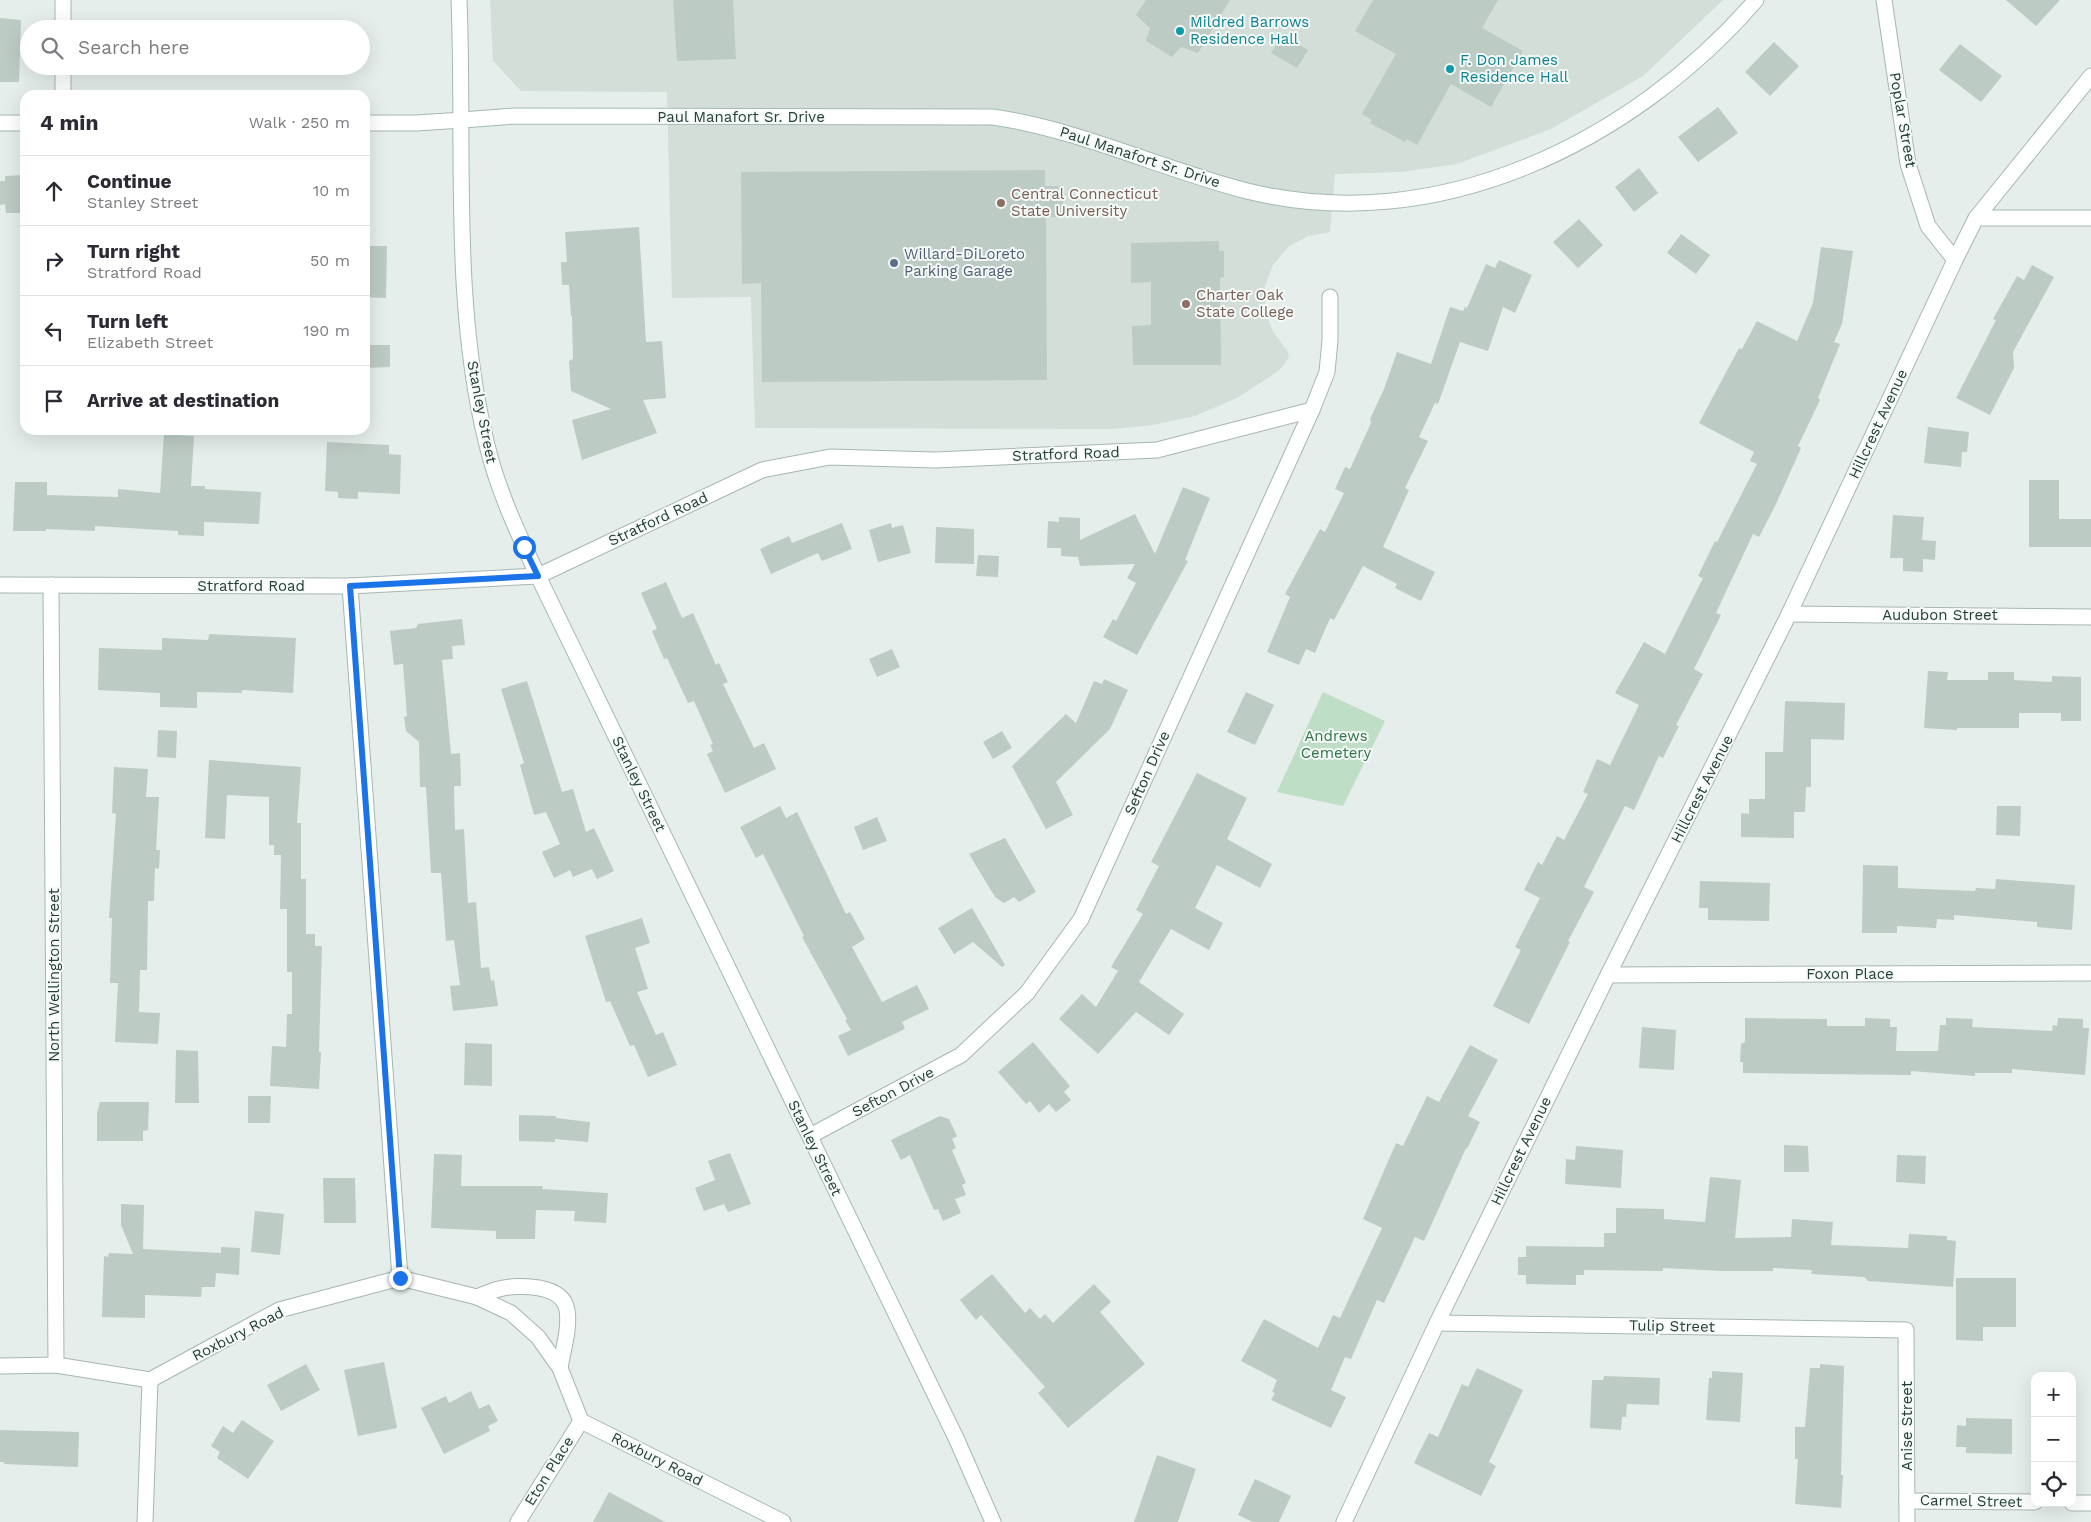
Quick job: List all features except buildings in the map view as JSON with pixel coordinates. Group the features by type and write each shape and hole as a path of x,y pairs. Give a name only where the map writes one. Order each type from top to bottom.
{"street":[{"path":"63,0 63,20"},
{"name":"Stanley Street","path":"458,0 464,288 469,346 486,445 503,498 538,576 960,1445 993,1522"},
{"name":"Paul Manafort Sr. Drive","path":"370,123 416,123 515,116 993,117 1043,126 1260,194 1326,203 1394,202 1436,195 1481,184 1514,173 1570,147 1638,105 1679,74 1717,42 1756,0"},
{"name":"Poplar Street","path":"1884,0 1908,164 1928,226 1955,260"},
{"path":"63,75 63,90"},
{"name":"Hillcrest Avenue","path":"1344,1522 1438,1322 1608,975 1789,614 1976,218 2091,76"},
{"path":"0,123 20,123"},
{"path":"1976,218 2091,218"},
{"name":"Sefton Drive","path":"810,1136 962,1055 1027,993 1081,919 1312,410 1327,372 1330,340 1330,297"},
{"name":"Stratford Road","path":"0,585 350,586 538,576 762,470 830,457 935,460 1157,450 1312,410"},
{"name":"North Wellington Street","path":"51,585 56,1365"},
{"path":"350,586 400,1278"},
{"name":"Audubon Street","path":"1789,614 2091,616"},
{"name":"Foxon Place","path":"1608,975 2091,973"},
{"name":"Roxbury Road","path":"150,1380 279,1310 400,1278 476,1297 511,1313 538,1337 560,1368 581,1420 783,1522"},
{"path":"476,1297 500,1289 532,1288 549,1290 557,1294 567,1309 566,1338 560,1368"},
{"name":"Tulip Street","path":"1438,1322 1906,1330"},
{"name":"Anise Street","path":"1906,1330 1907,1522"},
{"path":"0,1366 56,1365 150,1380 144,1522"},
{"name":"Eton Place","path":"518,1522 581,1420"},
{"name":"Carmel Street","path":"1907,1501 2031,1502"},
{"path":"2076,1503 2091,1503"}],"shaded area":[{"name":"Central Connecticut State University","path":"490,0 1723,0 1643,76 1551,129 1457,164 1401,172 1335,174 1330,232 1308,236 1288,247 1273,265 1265,286 1265,309 1272,330 1288,352 1289,356 1285,364 1277,372 1237,398 1195,416 1153,425 1113,429 755,428 751,297 672,298 667,92 521,91 493,61"}],"green space":[{"name":"Andrews Cemetery","path":"1323,692 1385,721 1343,806 1277,792"}],"place":[{"name":"Mildred Barrows Residence Hall","path":"1180,31"},
{"name":"F. Don James Residence Hall","path":"1450,69"},
{"name":"Central Connecticut State University","path":"1001,203"},
{"name":"Willard-DiLoreto Parking Garage","path":"894,263"},
{"name":"Charter Oak State College","path":"1186,304"}],"route":[{"path":"400,1278 350,586 538,576 524,547"}]}
